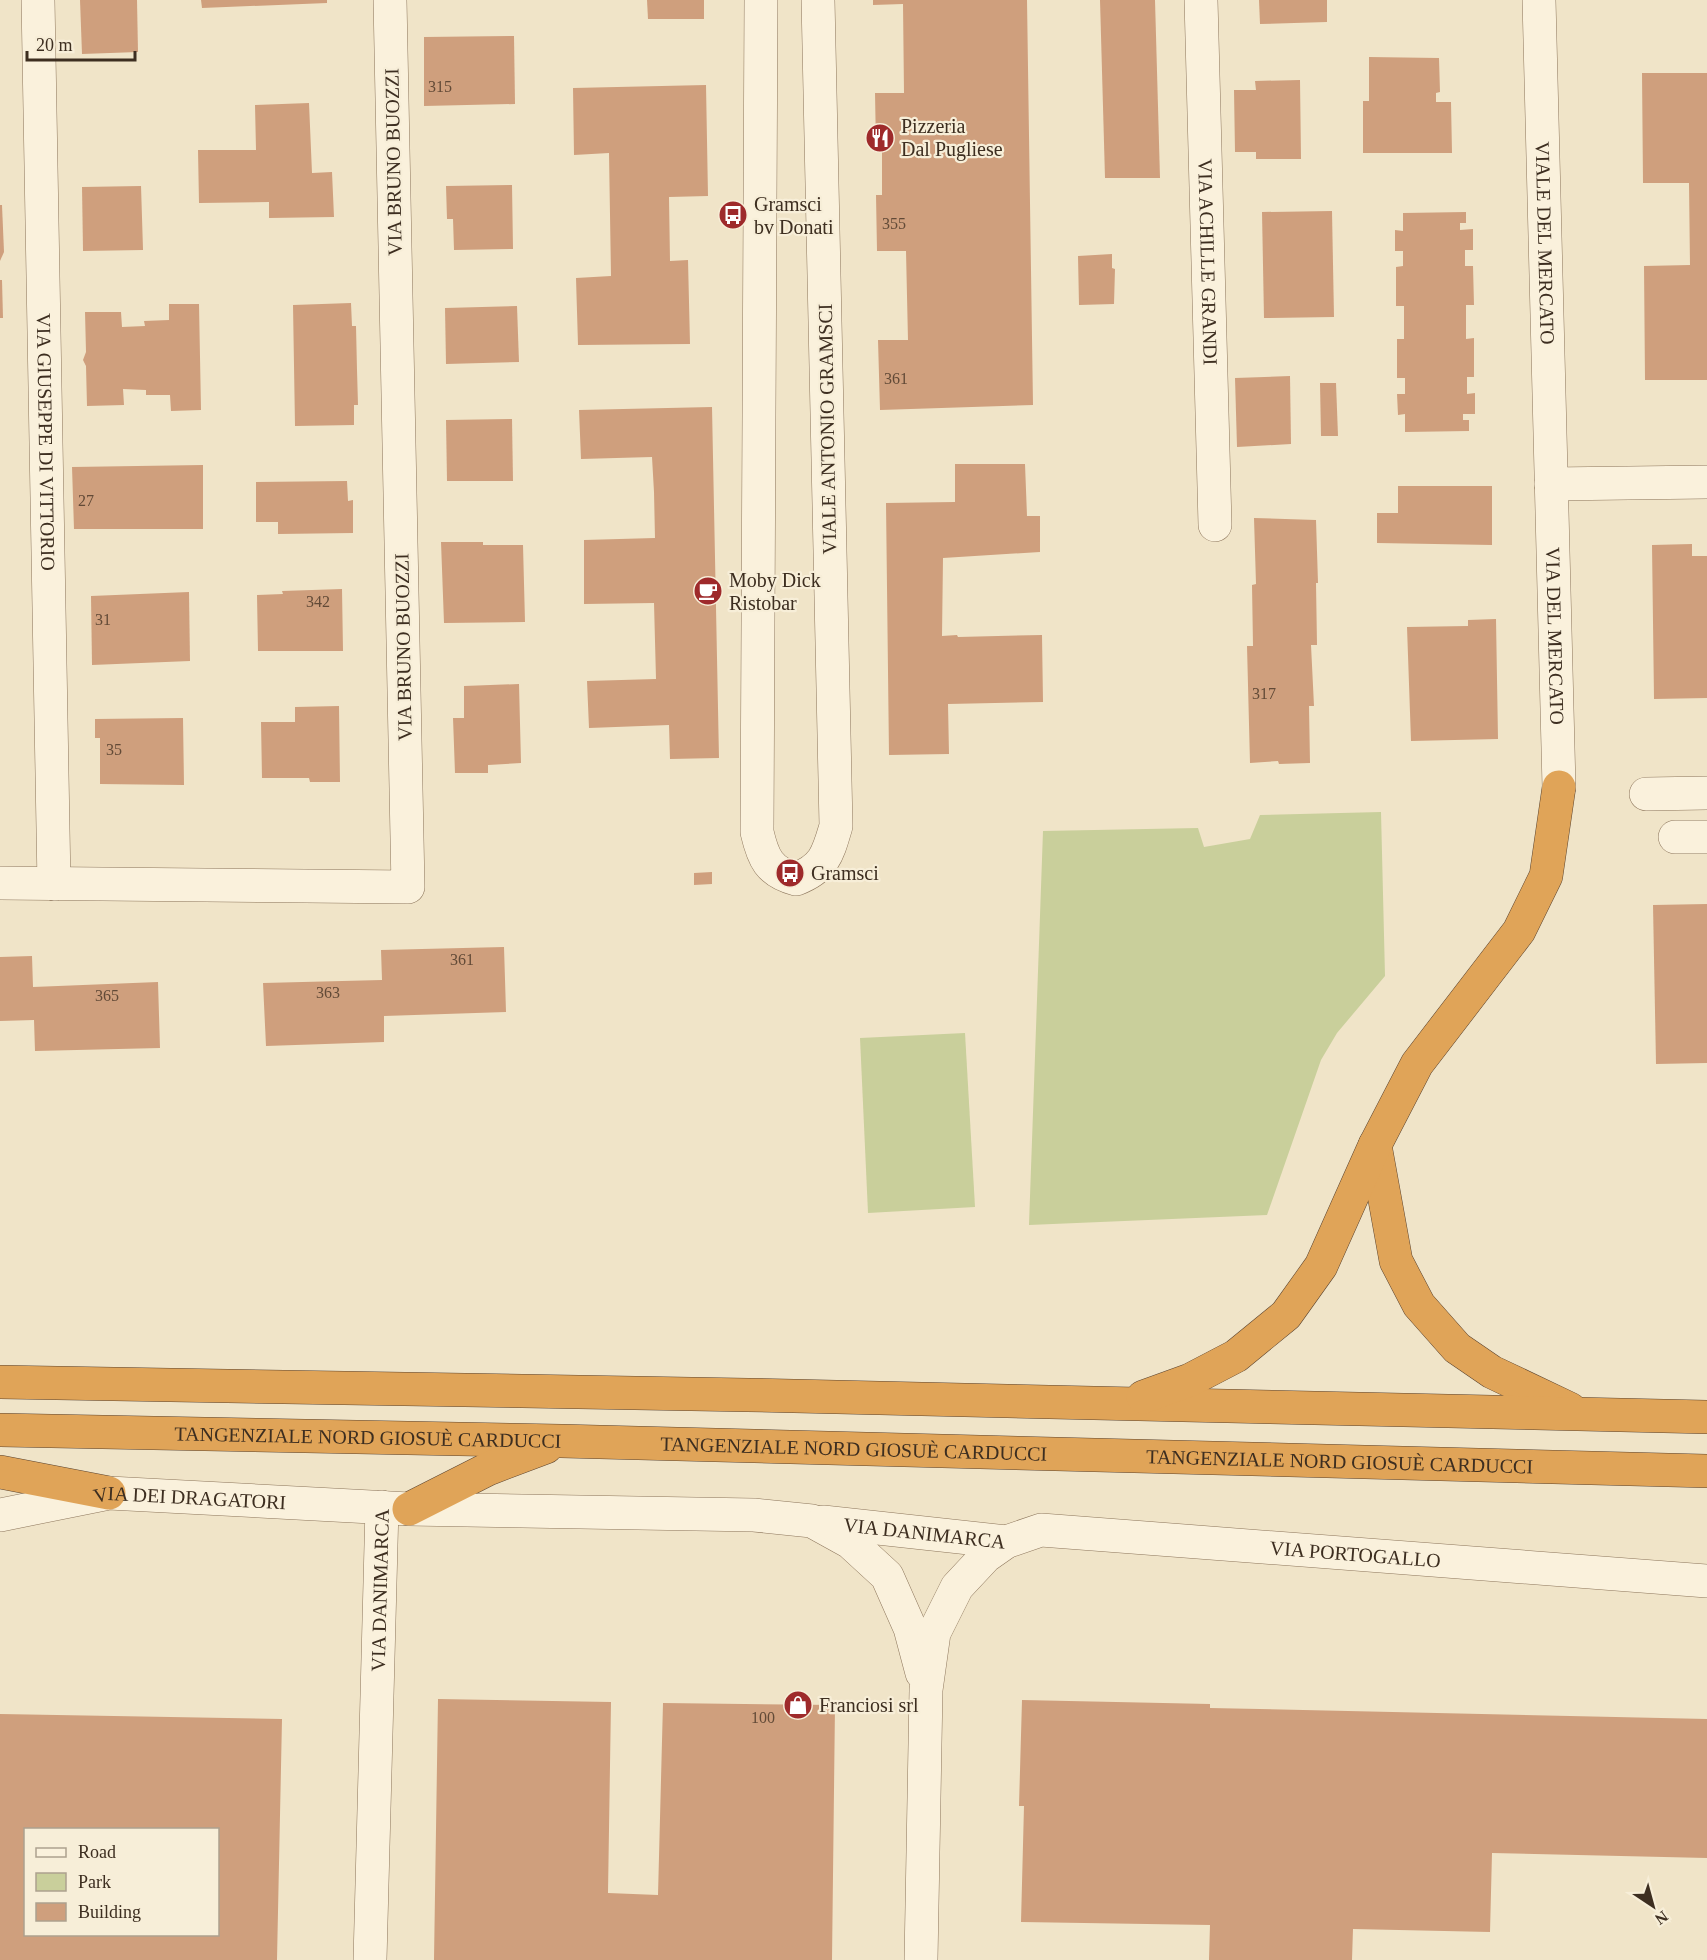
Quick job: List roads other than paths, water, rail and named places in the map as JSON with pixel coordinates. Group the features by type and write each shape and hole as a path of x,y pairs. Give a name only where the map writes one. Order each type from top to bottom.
{"highway":[{"path":"1124,1404 1190,1380 1236,1356 1286,1315 1321,1266 1375,1145 1417,1064 1520,931 1546,876 1559,787"},
{"path":"1375,1145 1396,1261 1419,1305 1457,1348 1492,1372 1580,1414"},
{"path":"0,1382 1707,1417"},
{"name":"TANGENZIALE NORD GIOSUÈ CARDUCCI","path":"0,1430 561,1441 1707,1471"},
{"path":"395,1508 561,1441"},
{"path":"0,1472 109,1492"}],"street":[{"name":"VIA GIUSEPPE DI VITTORIO","path":"38,0 54,884"},
{"name":"VIA BRUNO BUOZZI","path":"0,883 408,887 390,0"},
{"name":"VIALE ANTONIO GRAMSCI","path":"761,0 757,832 765,857 776,871 796,879 810,874 827,855 836,826 818,0"},
{"name":"VIA ACHILLE GRANDI","path":"1201,0 1215,525"},
{"name":"VIALE DEL MERCATO","path":"1539,0 1551,484"},
{"path":"1551,484 1707,482"},
{"name":"VIA DEL MERCATO","path":"1551,484 1559,787"},
{"path":"1646,794 1707,793"},
{"path":"1675,837 1707,837"},
{"name":"VIA DEI DRAGATORI","path":"0,1515 109,1492 395,1508"},
{"name":"VIA DANIMARCA","path":"370,1960 395,1508 754,1515 1006,1542"},
{"name":"VIA DANIMARCA","path":"812,1521 850,1542 887,1576 910,1628 926,1690"},
{"name":"VIA PORTOGALLO","path":"1006,1542 1041,1530 1052,1530 1707,1581"},
{"name":"VIA DANIMARCA","path":"921,1960 926,1690 934,1633 957,1587 986,1556 1006,1542"}],"place":[{"name":"Pizzeria Dal Pugliese","path":"880,138"},
{"name":"Gramsci bv Donati","path":"733,215"},
{"name":"Moby Dick Ristobar","path":"708,591"},
{"name":"Gramsci","path":"790,873"},
{"name":"Franciosi srl","path":"798,1705"}]}
